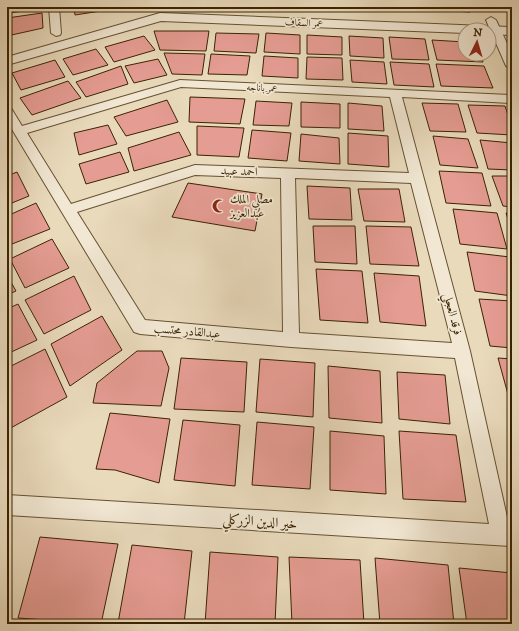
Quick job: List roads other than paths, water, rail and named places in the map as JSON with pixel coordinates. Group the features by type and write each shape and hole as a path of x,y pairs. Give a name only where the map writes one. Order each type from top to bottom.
{"street":[{"path":"54,7 56,33"},
{"name":"عمر السقاف","path":"146,9 168,7 457,23"},
{"name":"عمر السقاف","path":"7,61 160,17 457,24"},
{"name":"عمر السقاف","path":"497,24 512,20"},
{"name":"عمر السقاف","path":"497,26 512,31"},
{"path":"42,37 71,29"},
{"path":"497,34 512,66"},
{"name":"عمر باناجه","path":"20,131 180,83 512,99"},
{"name":"فرقد العجلي","path":"395,94 462,351 507,536"},
{"name":"عبدالقادر محتسب","path":"7,111 140,327 291,340 462,351"},
{"name":"احمد عبيد","path":"67,210 195,170 417,178"},
{"path":"288,173 291,340"},
{"name":"خير الدين الزركلي","path":"7,505 507,536"}],"place":[{"name":"مصلي الملك عبدالعزيز","path":"219,206"}]}
